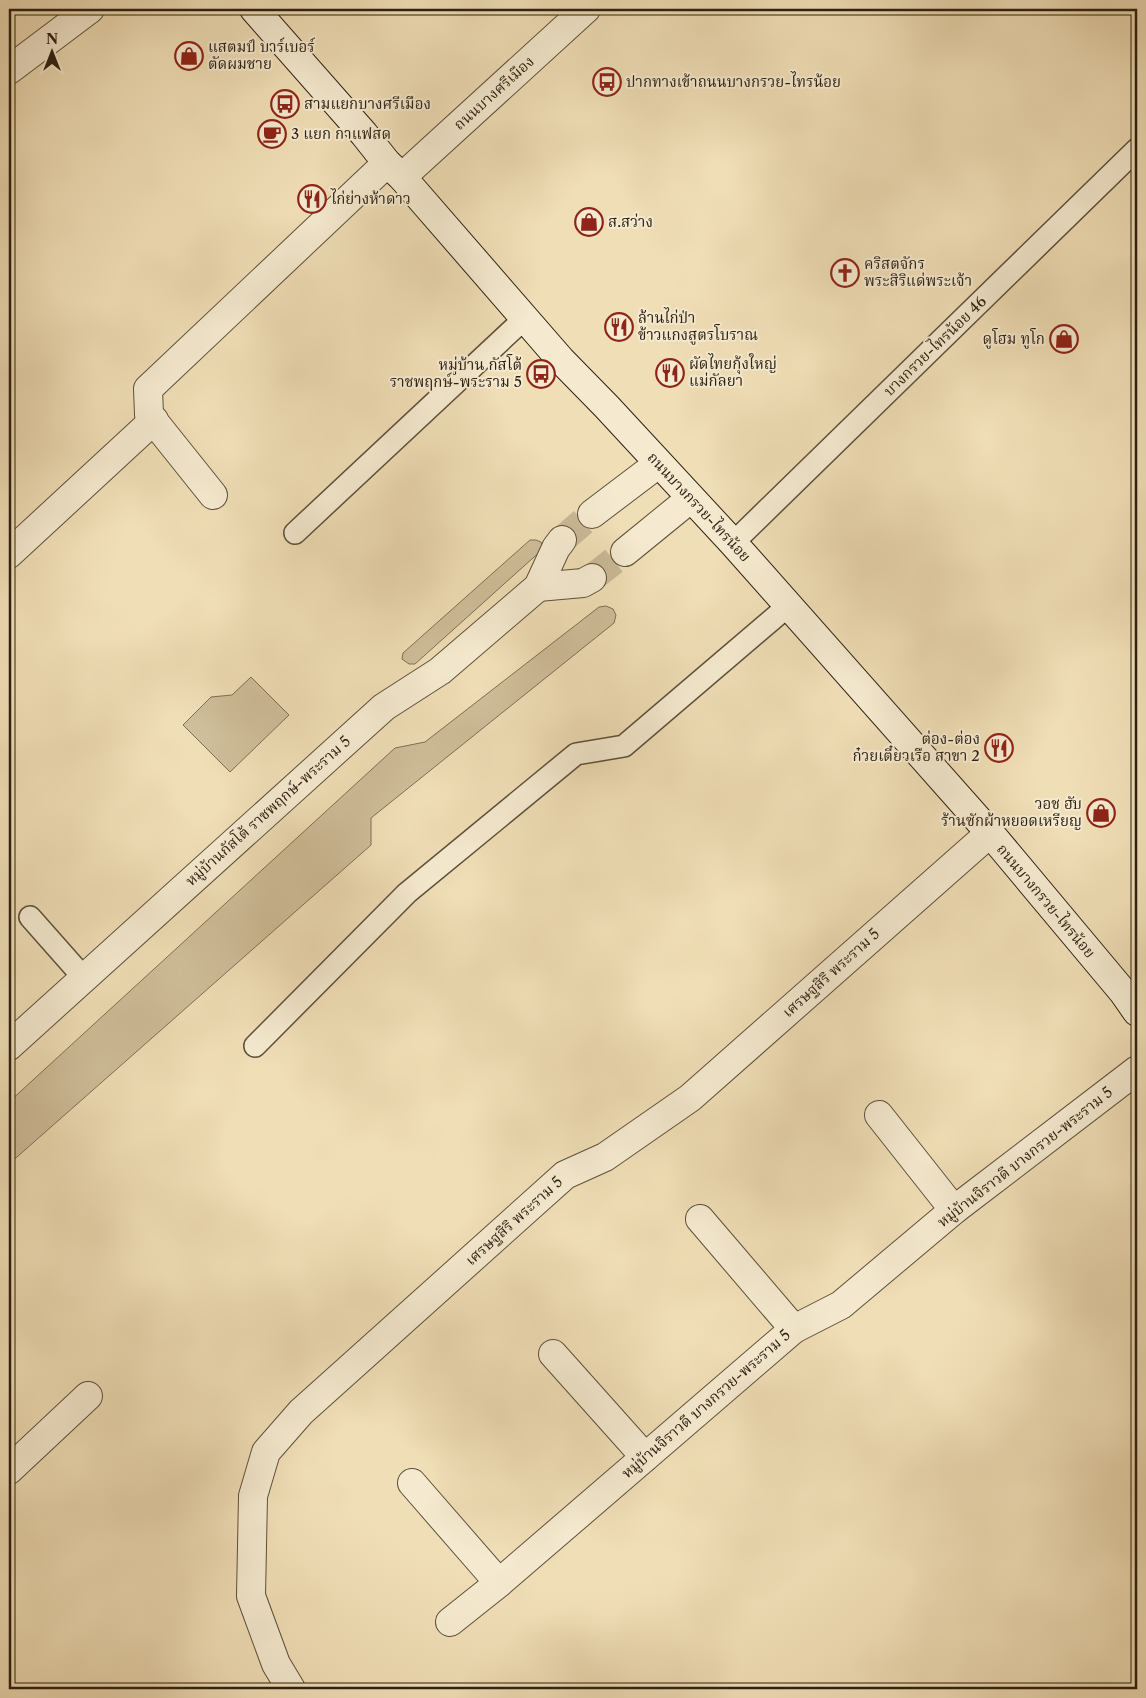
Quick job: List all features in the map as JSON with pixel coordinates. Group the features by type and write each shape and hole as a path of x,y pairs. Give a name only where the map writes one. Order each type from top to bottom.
{"street":[{"path":"9,70 90,9"},
{"name":"ถนนบางกรวย-ไทรน้อย","path":"254,9 561,360 733,543 1132,995"},
{"name":"ถนนบางศรีเมือง","path":"154,420 149,415 148,389 394,170 586,9"},
{"path":"9,554 154,420 213,495"},
{"path":"592,514 658,464"},
{"path":"625,552 690,499"},
{"name":"หมู่บ้านกัสโต้ ราชพฤกษ์-พระราม 5","path":"9,1046 83,977 384,707 440,671 538,587 556,548 562,540"},
{"path":"538,587 583,583 592,578"},
{"name":"เศรษฐสิริ พระราม 5","path":"291,1689 276,1664 251,1596 253,1496 266,1452 301,1412 565,1175 606,1157 690,1098 990,832"},
{"name":"หมู่บ้านจิราวดี บางกรวย-พระราม 5","path":"450,1622 499,1583 794,1329 841,1305 954,1210 1137,1070"},
{"path":"879,1115 954,1210"},
{"path":"700,1219 794,1329"},
{"path":"553,1354 645,1457"},
{"path":"9,1470 88,1396"},
{"path":"412,1483 499,1583"}],"lane":[{"name":"บางกรวย-ไทรน้อย 46","path":"733,543 1137,149"},
{"path":"295,533 525,318"},
{"path":"255,1046 414,887 576,754 624,746 788,606"},
{"path":"30,917 83,977"}],"shaded area":[{"path":"530,540 541,542 543,549 415,664 409,664 402,659 403,653"},
{"path":"606,606 613,609 616,615 614,623 371,818 371,845 9,1164 9,1102 395,748 425,742 599,607"},
{"path":"251,677 289,715 230,772 183,725 211,697 232,695"}],"tunnel":[{"path":"562,540 592,514"},
{"path":"592,578 625,552"}],"place":[{"name":"แสตมป์ บาร์เบอร์ ตัดผมชาย","path":"189,56"},
{"name":"ปากทางเข้าถนนบางกรวย-ไทรน้อย","path":"607,82"},
{"name":"สามแยกบางศรีเมือง","path":"285,104"},
{"name":"3 แยก กาแฟสด","path":"272,134"},
{"name":"ไก่ย่างห้าดาว","path":"312,199"},
{"name":"ส.สว่าง","path":"589,222"},
{"name":"คริสตจักร พระสิริแด่พระเจ้า","path":"845,273"},
{"name":"ล้านไก่ป่า ข้าวแกงสูตรโบราณ","path":"619,327"},
{"name":"ดูโฮม ทูโก","path":"1064,339"},
{"name":"ผัดไทยกุ้งใหญ่ แม่กัลยา","path":"670,373"},
{"name":"หมู่บ้าน กัสโต้ ราชพฤกษ์-พระราม 5","path":"541,374"},
{"name":"ต่อง-ต่อง ก๋วยเตี๋ยวเรือ สาขา 2","path":"999,748"},
{"name":"วอช ฮับ ร้านซักผ้าหยอดเหรียญ","path":"1101,813"}]}
